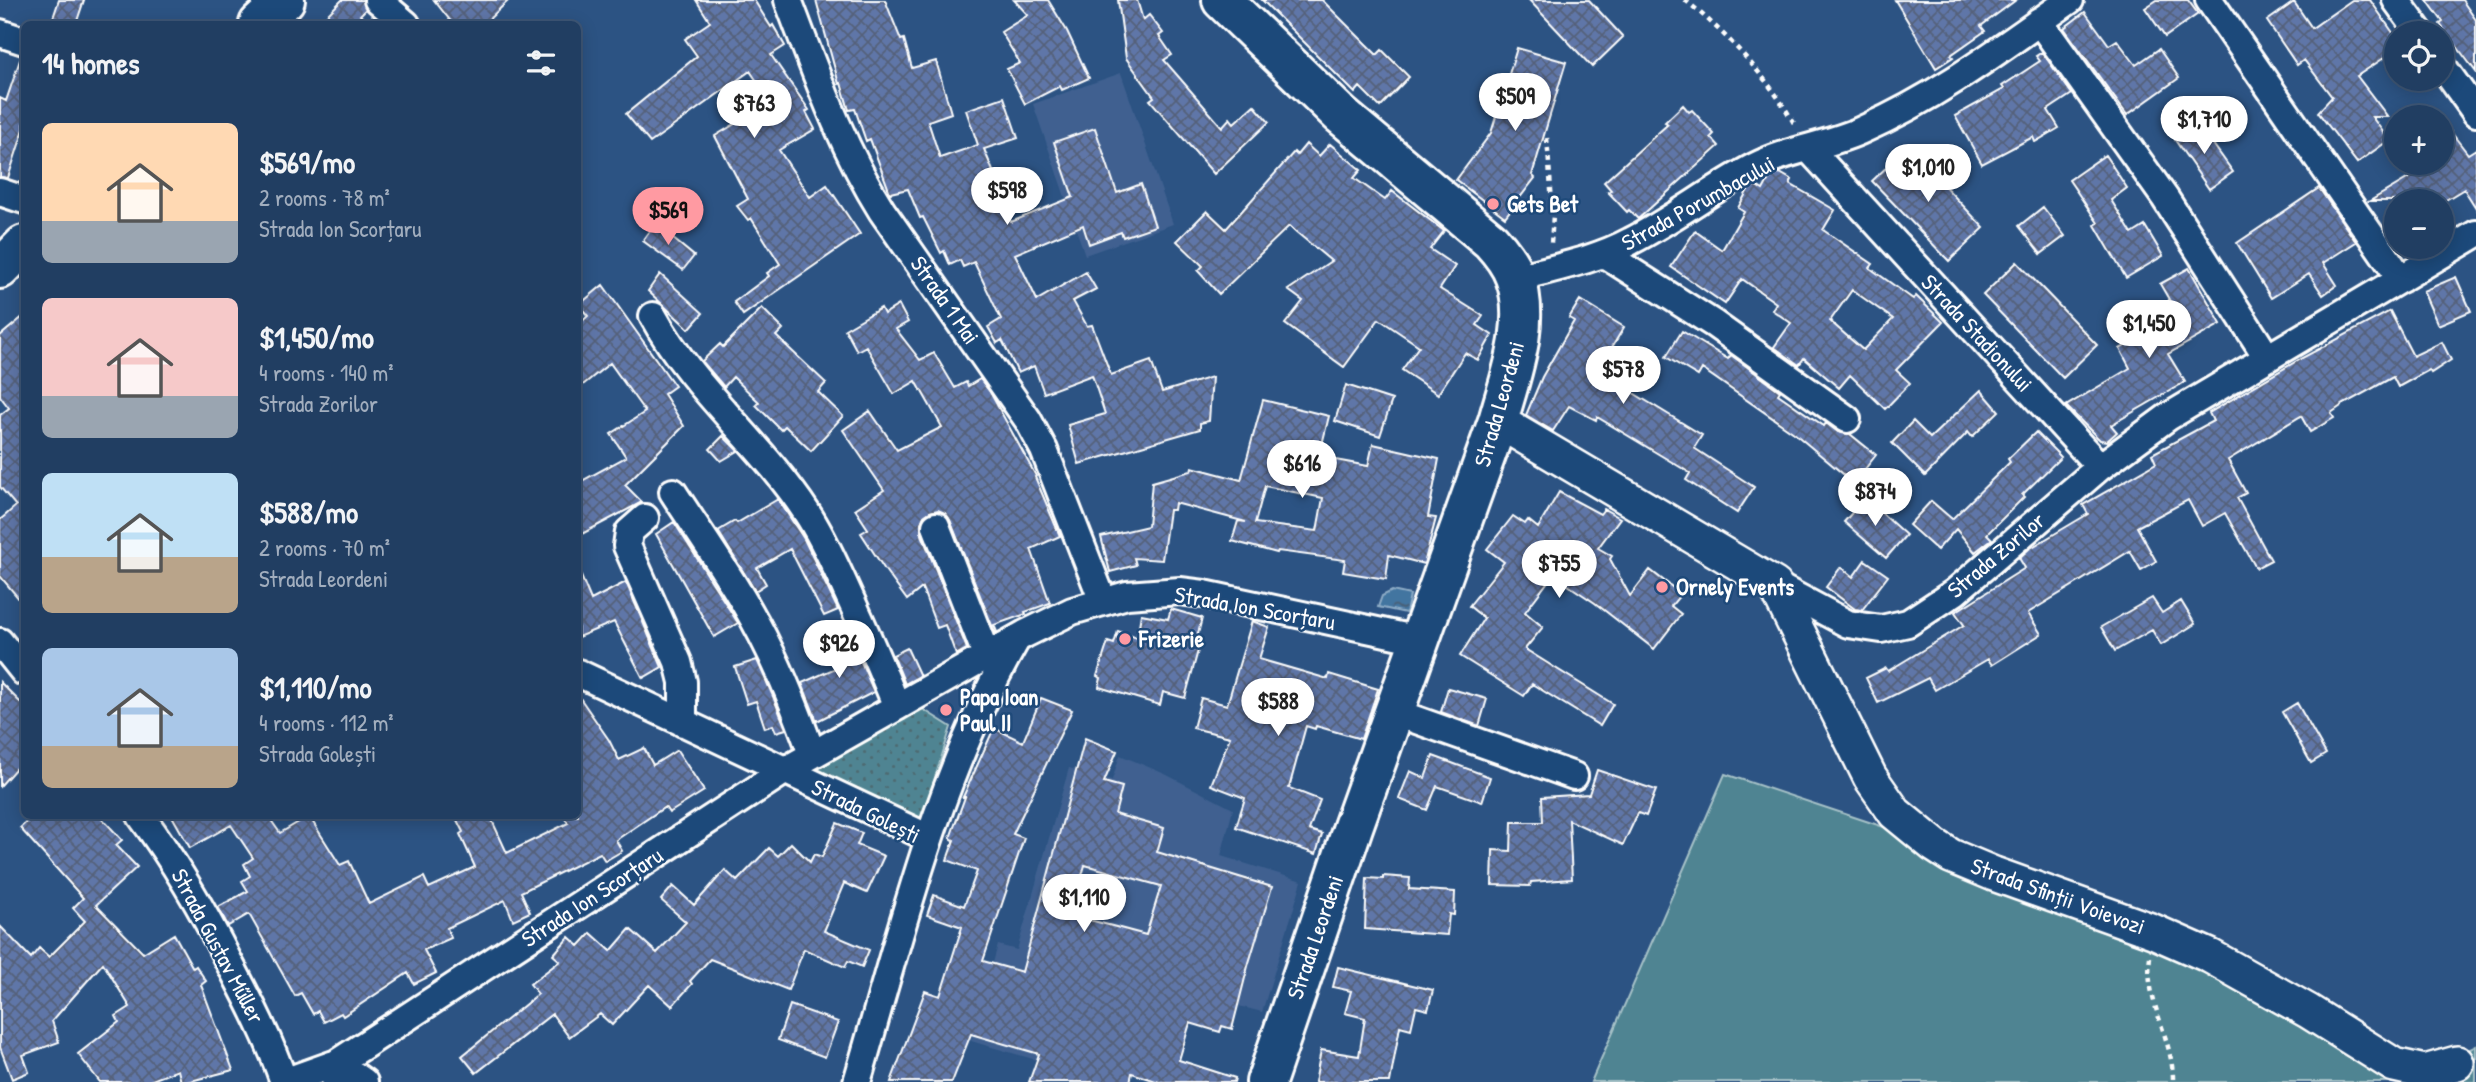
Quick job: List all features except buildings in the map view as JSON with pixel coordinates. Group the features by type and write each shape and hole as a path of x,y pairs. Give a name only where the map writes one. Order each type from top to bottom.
{"main road":[{"path":"261,21 285,0"},
{"name":"Strada Leordeni","path":"1222,0 1341,115 1491,241 1506,258 1532,274 1517,351 1498,421 1266,1082"},
{"path":"0,269 21,248"}],"street":[{"path":"378,0 402,21"},
{"name":"Strada 1 Mai","path":"788,0 847,150 860,176 1028,420 1044,450 1102,601"},
{"path":"1809,149 1847,137 1912,106 1979,64 2070,0"},
{"path":"2209,0 2401,279"},
{"path":"2396,0 2411,21"},
{"path":"2039,22 2165,198 2267,358"},
{"path":"0,33 21,40"},
{"path":"2454,82 2476,113"},
{"name":"Strada Porumbacului","path":"1532,274 1604,254 1632,241 1754,167 1809,149"},
{"name":"Strada Stadionului","path":"1809,149 2100,467"},
{"path":"0,192 21,199"},
{"name":"Strada Zorilor","path":"1498,421 1774,585 1848,624 1881,629 1908,623 1955,592 2100,467 2168,417 2476,234"},
{"name":"Strada Porumbacului","path":"1604,254 1714,324 1847,419"},
{"path":"653,316 691,374 808,513 828,551 897,707"},
{"path":"673,492 768,646 790,694 812,754"},
{"path":"645,518 629,532 627,546 678,662 683,682 683,723"},
{"path":"936,526 987,657"},
{"name":"Strada Sfinții Voievozi","path":"1774,585 1870,777 1907,824 1934,845 1967,863 2153,931 2210,956 2266,986 2407,1074 2465,1063"},
{"name":"Strada Ion Scorțaru","path":"284,1082 335,1073 784,771 1016,640 1055,620 1102,601 1152,592 1180,591 1419,640"},
{"path":"929,838 978,711 1016,640"},
{"path":"0,642 21,667"},
{"name":"Strada Golești","path":"581,674 929,838 857,1082"},
{"path":"1394,712 1574,776"},
{"name":"Strada Gustav Műller","path":"143,819 170,857 208,921 268,1038 284,1082"},
{"path":"335,1073 364,1082"}],"path":[{"path":"1685,0 1734,46 1784,104 1809,149"},
{"path":"1532,274 1553,215 1548,138"},
{"path":"2153,931 2148,968 2152,1000 2165,1038 2174,1082"}],"shaded area":[{"path":"1121,73 1173,224 1085,255 1033,104"},
{"path":"1120,755 1165,774 1233,809 1221,856 1302,881 1262,1012 1142,981 1113,1082 971,1041 998,945 1017,950 1069,768 1112,780"}],"green space":[{"path":"921,708 951,727 921,822 816,770"},
{"path":"1725,774 1887,828 2184,956 2379,1070 2454,1057 2476,1046 2476,1082 1591,1082"}],"water":[{"path":"1392,591 1410,595 1406,613 1378,607 1382,596"}],"place":[{"name":"Gets Bet","path":"1493,204"},
{"name":"Ornely Events","path":"1662,587"},
{"name":"Frizerie","path":"1125,639"},
{"name":"Papa Ioan Paul II","path":"946,710"}]}
